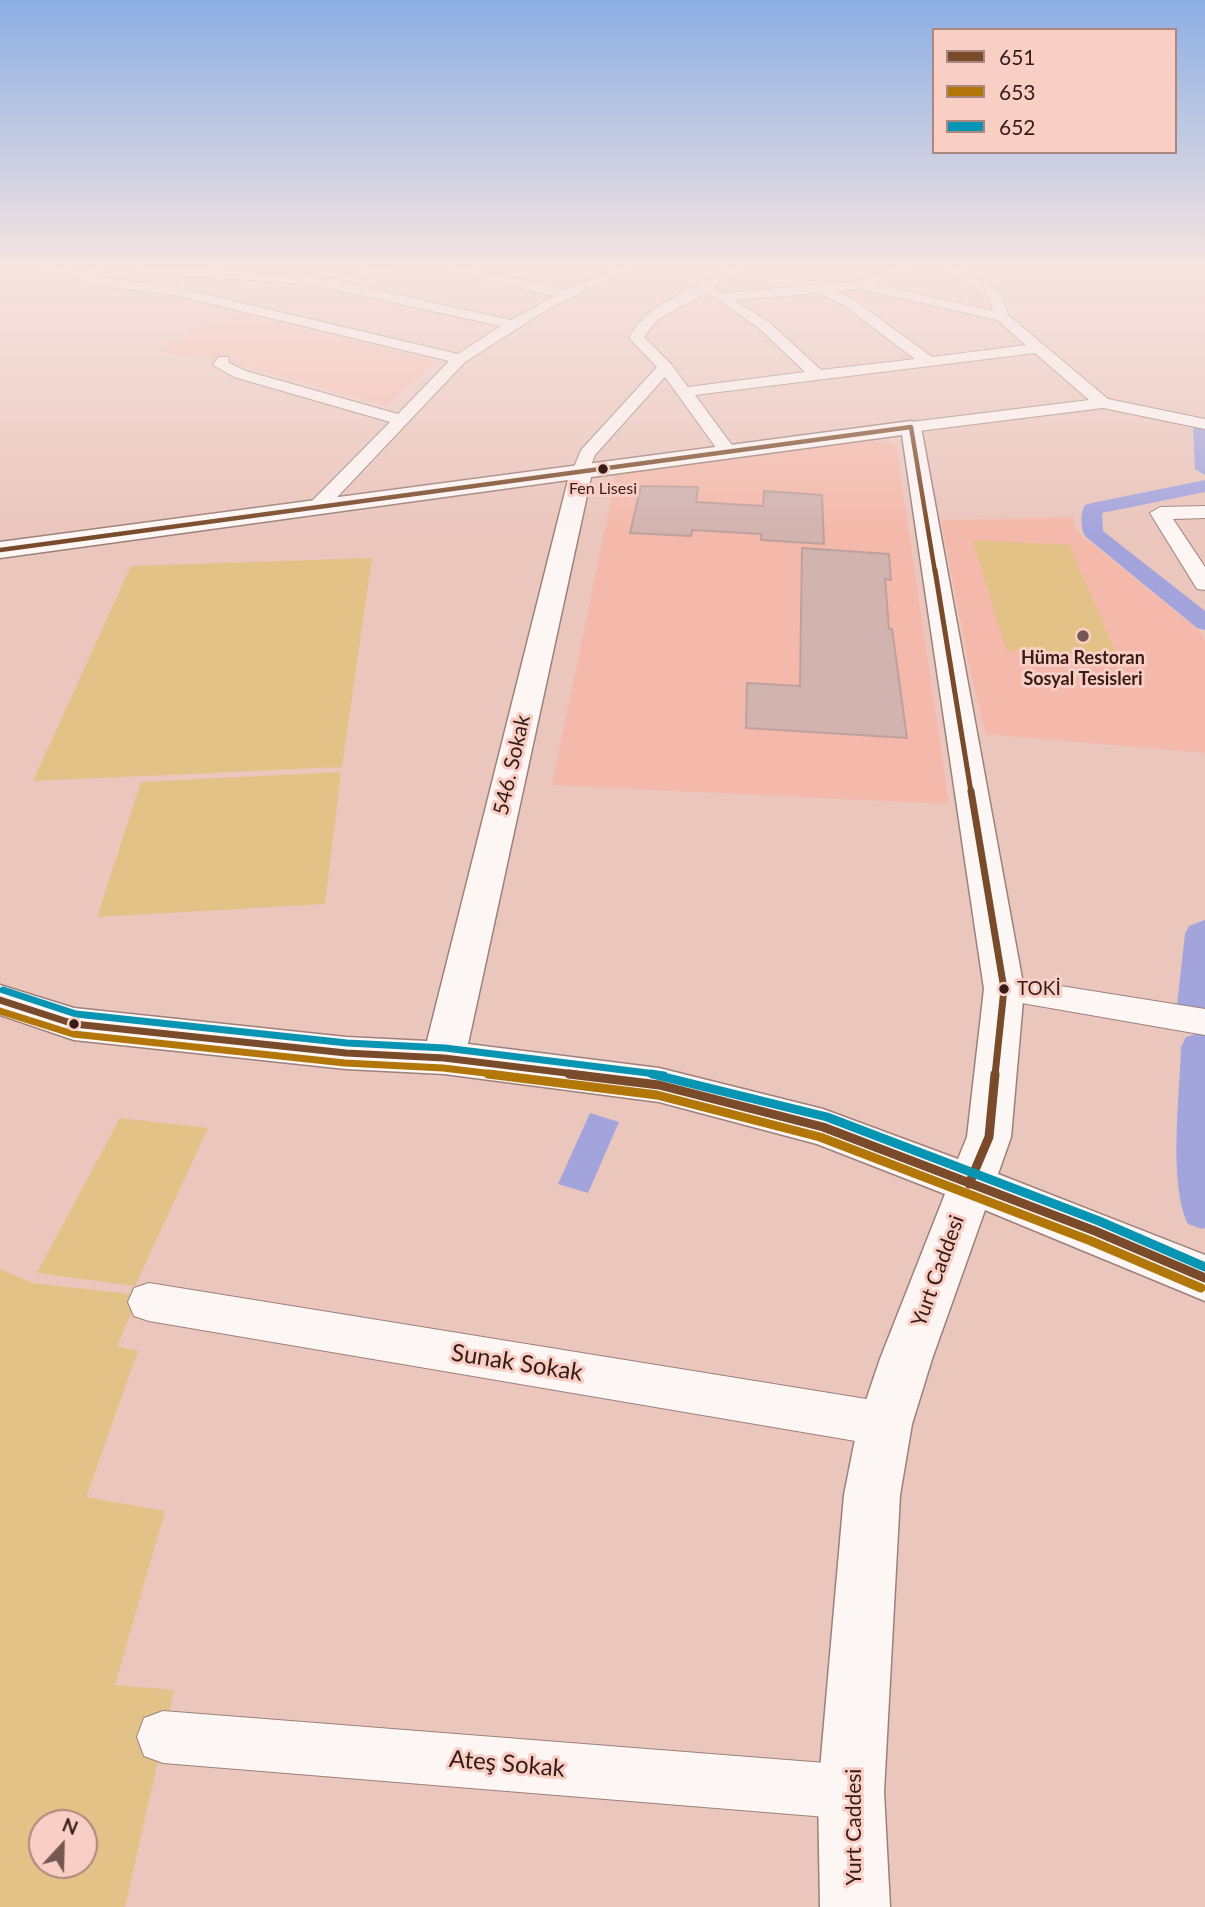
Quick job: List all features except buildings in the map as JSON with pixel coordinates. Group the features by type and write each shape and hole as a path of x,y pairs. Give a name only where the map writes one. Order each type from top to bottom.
{"main road":[{"path":"0,550 911,427"},
{"name":"Yurt Caddesi","path":"855,1907 851,1791 872,1494 885,1424 969,1184 989,1137 1004,989 911,427"},
{"name":"546. Sokak","path":"444,1058 581,472"},
{"path":"0,1000 74,1024 346,1053 444,1058 659,1085 823,1127 1095,1231 1205,1278"}],"street":[{"path":"447,356 460,359"},
{"path":"317,507 465,356"},
{"path":"655,356 666,367 728,452"},
{"path":"797,356 817,375"},
{"path":"921,356 928,361"},
{"path":"684,392 970,356"},
{"path":"1047,356 1103,403"},
{"path":"223,360 221,365 240,374 401,420"},
{"path":"581,472 587,454 666,367"},
{"path":"911,427 1103,403 1205,424"},
{"path":"1205,512 1160,513 1205,584"},
{"path":"1004,989 1205,1022"},
{"name":"Sunak Sokak","path":"149,1302 885,1424"},
{"name":"Ateş Sokak","path":"163,1737 851,1791"}],"shaded area":[{"path":"193,356 416,356 438,361 387,406 223,360"},
{"path":"878,440 896,445 949,804 552,785 616,475"},
{"name":"Hüma Restoran Sosyal Tesisleri","path":"1073,517 1077,532 1200,631 1205,641 1205,753 986,734 971,675 941,520"},
{"path":"973,540 1069,545 1117,655 1006,650"},
{"path":"372,558 342,767 33,781 131,566"},
{"path":"341,772 325,904 97,917 141,782"},
{"path":"120,1118 208,1128 135,1286 37,1273"},
{"path":"0,1269 32,1283 139,1295 117,1346 138,1351 86,1497 165,1511 115,1685 174,1690 125,1907 0,1907"}],"water":[{"path":"590,1113 619,1122 588,1193 558,1184"}],"waterway":[{"path":"1202,429 1205,469"},
{"path":"1205,486 1092,509 1093,533 1205,623"},
{"path":"1194,1005 1201,934 1205,932"},
{"path":"1199,1047 1197,1163 1202,1211"}],"transit line":[{"name":"651","path":"0,550 911,427 1004,989 989,1137 969,1184"},
{"name":"652","path":"3,990 76,1014 347,1043 445,1048 662,1075 827,1117 1099,1221 1205,1267"},
{"name":"651","path":"0,1000 74,1024 346,1053 444,1058 659,1085 823,1127 1095,1231 1205,1278"},
{"name":"653","path":"0,1011 73,1034 345,1063 443,1068 657,1095 820,1137 1091,1241 1201,1288"}],"place":[{"name":"Fen Lisesi","path":"603,469"},
{"name":"Hüma Restoran Sosyal Tesisleri","path":"1083,636"},
{"name":"TOKİ","path":"1004,989"}]}
